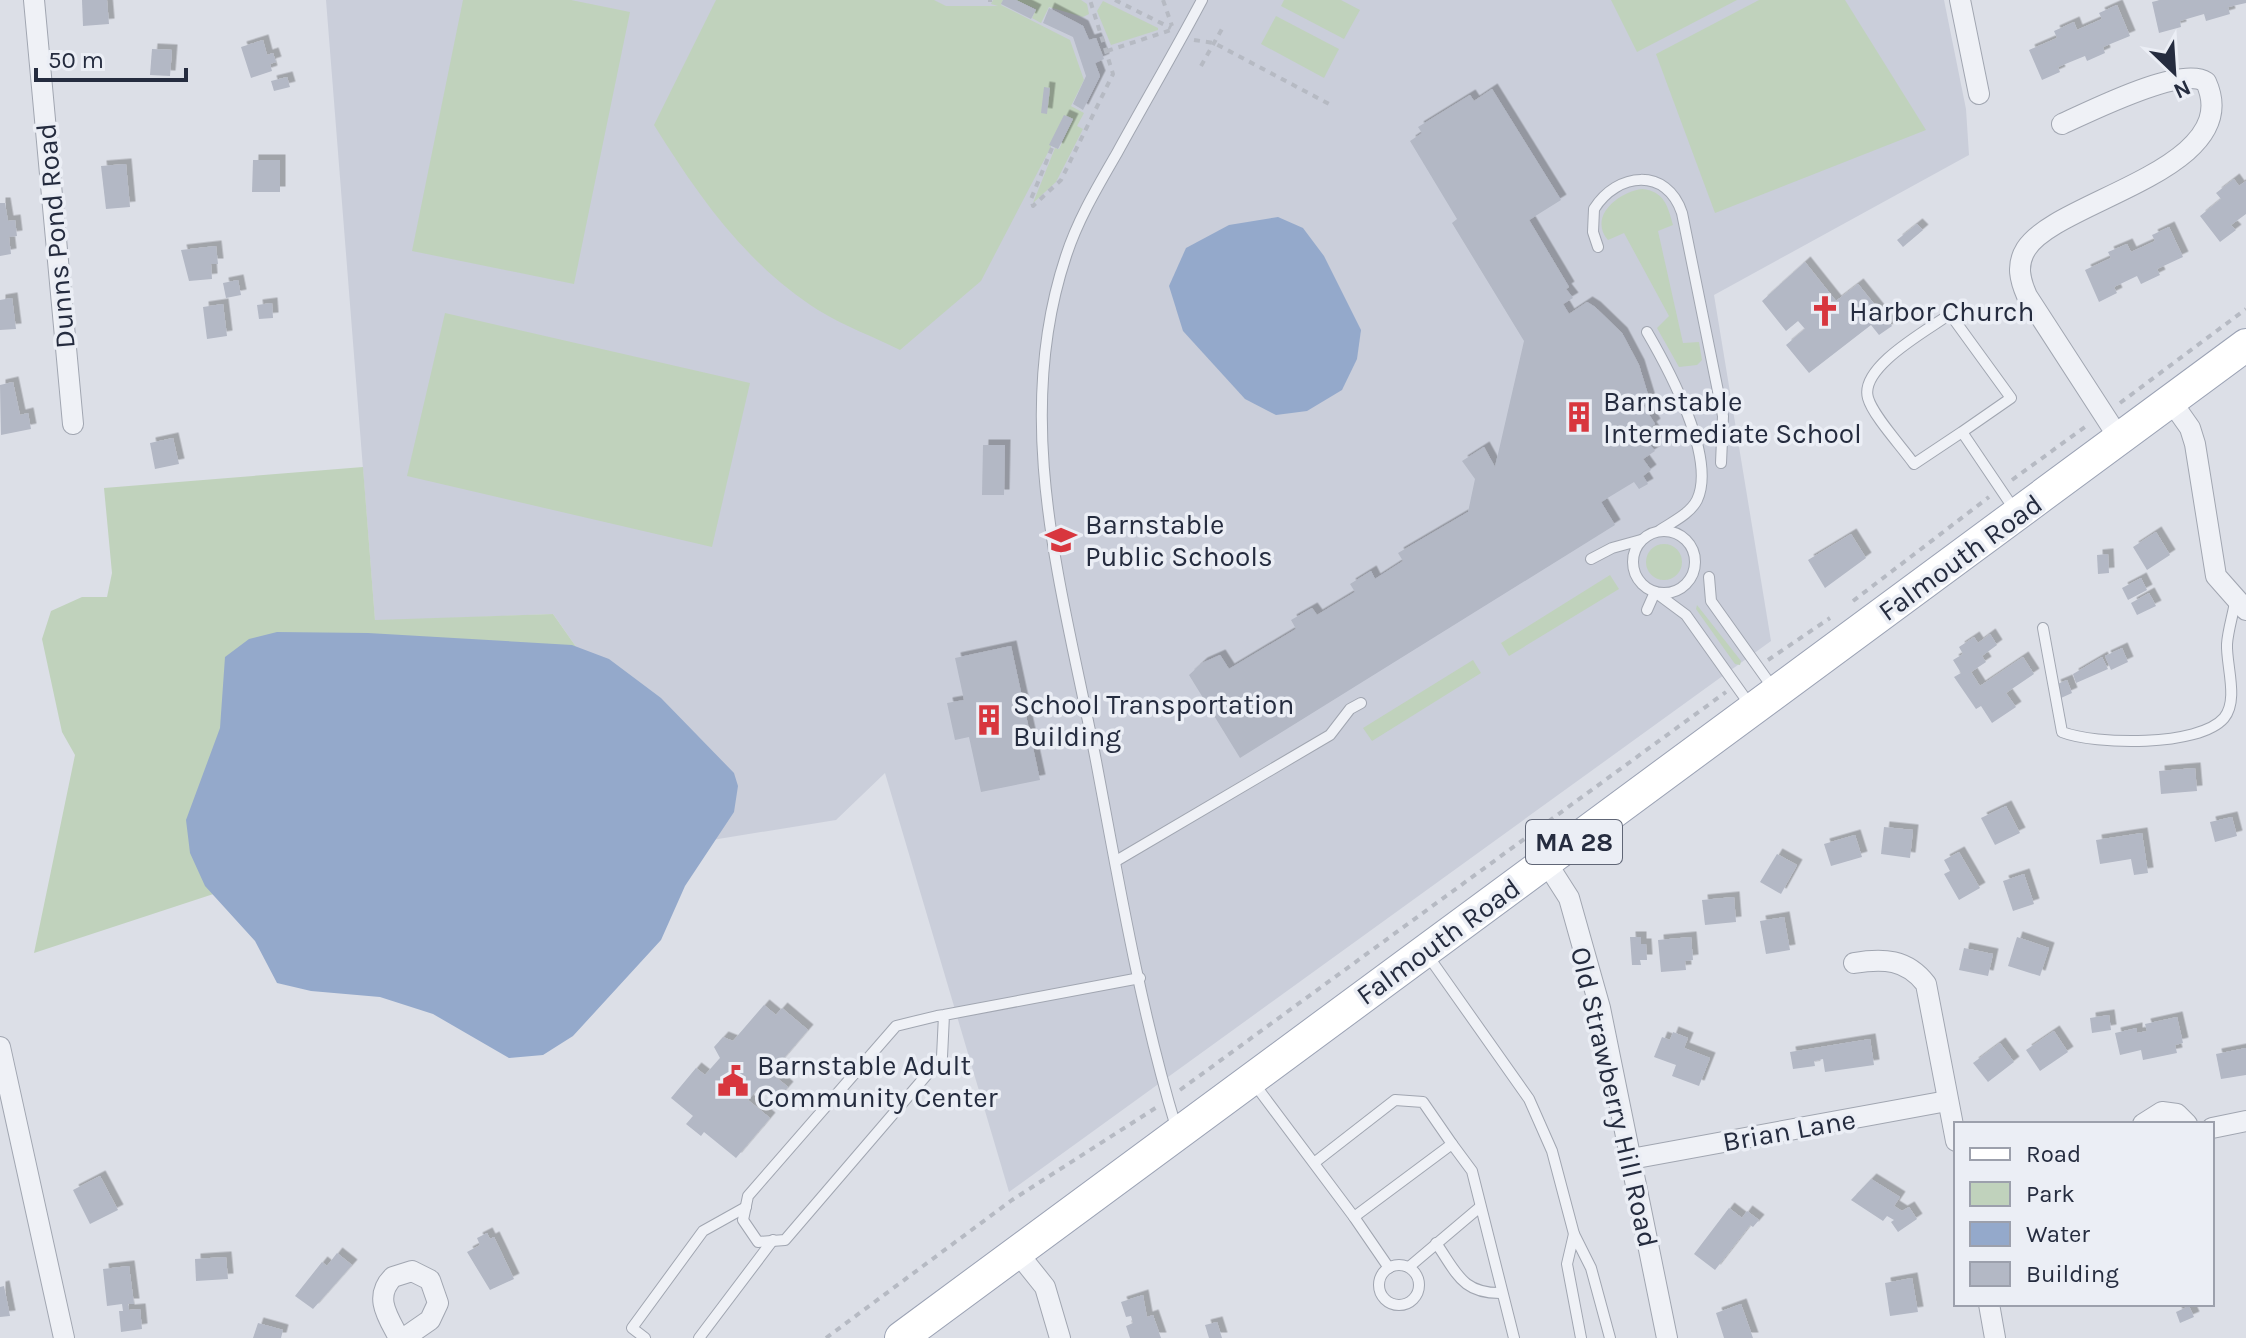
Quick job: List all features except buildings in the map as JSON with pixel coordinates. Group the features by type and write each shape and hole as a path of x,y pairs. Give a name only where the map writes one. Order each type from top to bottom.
{"main road":[{"name":"Falmouth Road","path":"901,1338 1546,862 1756,688 2009,501 2112,426 2171,401 2246,345"}],"street":[{"name":"Dunns Pond Road","path":"34,0 73,424"},
{"path":"1960,0 1979,94"},
{"path":"2062,124 2118,99 2191,77 2206,82 2216,110 2216,129 2201,147 2139,187 2047,230 2026,248 2021,260 2020,272 2027,296 2112,426"},
{"path":"2171,401 2190,428 2195,444 2216,576 2241,606"},
{"name":"Old Strawberry Hill Road","path":"1546,862 1569,898 1600,1008 1667,1338"},
{"path":"1854,963 1900,963 1911,967 1926,984 1954,1132"},
{"path":"0,1047 64,1338"},
{"name":"Brian Lane","path":"1631,1159 1947,1101"},
{"path":"2146,1122 2162,1112 2177,1114 2185,1122"},
{"path":"2214,1128 2246,1121"},
{"path":"1017,1252 1045,1287 1060,1338"},
{"path":"1989,1306 1995,1338"}],"lane":[{"path":"1178,1133 1140,978 1116,861 1044,491 1039,421 1043,361 1058,283 1076,229 1202,0"},
{"path":"1598,247 1591,220 1594,209 1614,188 1632,179 1650,179 1674,194 1682,213 1723,416 1721,463"},
{"path":"1950,314 2011,398 1962,432 1914,464 1868,399 1868,384 1877,368 1950,314"},
{"path":"1591,559 1659,531 1694,505 1701,489 1702,466 1676,384 1647,332"},
{"path":"1962,432 2009,501"},
{"path":"1659,531 1679,534 1692,548 1711,601 1756,688"},
{"path":"1641,540 1635,549 1633,570 1646,587 1686,615 1756,688"},
{"path":"1655,592 1677,591 1685,585 1695,567 1695,557"},
{"path":"1708,589 1709,577"},
{"path":"1647,610 1655,592"},
{"path":"2043,628 2062,732 2089,740 2138,743 2207,728 2224,718 2230,702 2227,643 2241,606"},
{"path":"1116,861 1330,735 1350,709 1361,703"},
{"path":"1424,952 1529,1099 1555,1162 1574,1234 1591,1268 1610,1338"},
{"path":"944,1015 942,1057 785,1240 758,1242 743,1220 748,1196 896,1026 944,1015 1140,978"},
{"path":"1251,1081 1389,1268"},
{"path":"1314,1163 1395,1100 1423,1102 1472,1171 1514,1338"},
{"path":"1354,1217 1452,1144"},
{"path":"645,1338 632,1328 703,1231 746,1207"},
{"path":"1409,1267 1417,1276 1419,1288 1412,1300 1400,1305 1388,1301 1380,1291 1381,1278 1389,1268 1409,1267 1480,1207"},
{"path":"1574,1234 1567,1264 1581,1338"},
{"path":"699,1338 773,1240"},
{"path":"1436,1243 1468,1287 1481,1293 1502,1293"}],"path":[{"path":"1052,148 1031,199 1033,206 1039,204 1061,180 1111,79 1113,69 1090,0"},
{"path":"1115,0 1173,29"},
{"path":"1163,0 1173,29"},
{"path":"1201,66 1223,27"},
{"path":"1107,51 1173,29"},
{"path":"1194,40 1214,43 1331,105"},
{"path":"1846,607 2009,501 2112,426 2246,309"},
{"path":"826,1338 1012,1200 1168,1099 1756,688 1833,615"}],"shaded area":[{"name":"Barnstable Public Schools","path":"326,0 1944,0 1966,109 1969,155 1714,295 1771,641 1009,1192 885,773 836,820 712,840 553,614 375,621"}],"green space":[{"path":"463,0 571,0 630,12 574,284 412,251"},
{"path":"716,0 934,0 946,6 998,6 991,4 993,0 1003,0 1001,5 1070,40 1084,80 1071,106 1084,113 1077,126 1083,129 1056,182 1033,203 1055,148 1059,149 1073,119 1067,116 981,281 900,350 818,310 768,271 706,203 654,125"},
{"path":"1016,0 1081,0 1087,4 1089,14 1083,17 1049,7 1041,23 1032,18 1036,9"},
{"path":"1284,0 1341,0 1360,10 1344,39 1281,6"},
{"path":"1611,0 1737,0 1637,52"},
{"path":"1759,0 1845,0 1926,130 1715,213 1656,54"},
{"path":"1103,1 1158,30 1111,45 1097,11"},
{"path":"1276,16 1339,49 1324,78 1261,44"},
{"path":"1642,189 1660,196 1669,212 1673,225 1658,231 1683,343 1699,342 1702,360 1697,365 1679,367 1657,328 1669,316 1624,233 1608,240 1603,231 1602,223 1608,207 1624,195"},
{"path":"445,313 750,383 712,547 407,476"},
{"path":"363,467 375,620 553,614 712,840 262,878 34,953 75,755 62,732 42,639 51,611 82,597 107,597 112,573 104,488"},
{"path":"1664,544 1677,549 1682,562 1677,575 1664,580 1651,575 1646,562 1651,549"},
{"path":"1610,575 1619,589 1509,656 1501,643"},
{"path":"1697,605 1741,661 1740,665 1735,664 1696,609"},
{"path":"1473,660 1481,673 1372,741 1363,728"}],"water":[{"path":"1278,217 1303,228 1324,256 1361,330 1357,359 1342,390 1307,411 1276,415 1245,399 1183,331 1169,286 1186,248 1229,225"},
{"path":"277,632 368,633 572,645 609,659 661,698 734,773 738,786 734,812 685,886 661,940 573,1036 543,1055 509,1058 433,1014 380,997 311,991 277,983 255,941 205,886 190,853 186,820 220,728 225,657 249,639"}],"place":[{"name":"Harbor Church","path":"1825,311"},
{"name":"Barnstable Intermediate School","path":"1579,417"},
{"name":"Barnstable Public Schools","path":"1061,540"},
{"name":"School Transportation Building","path":"989,720"},
{"name":"Barnstable Adult Community Center","path":"733,1081"}]}
